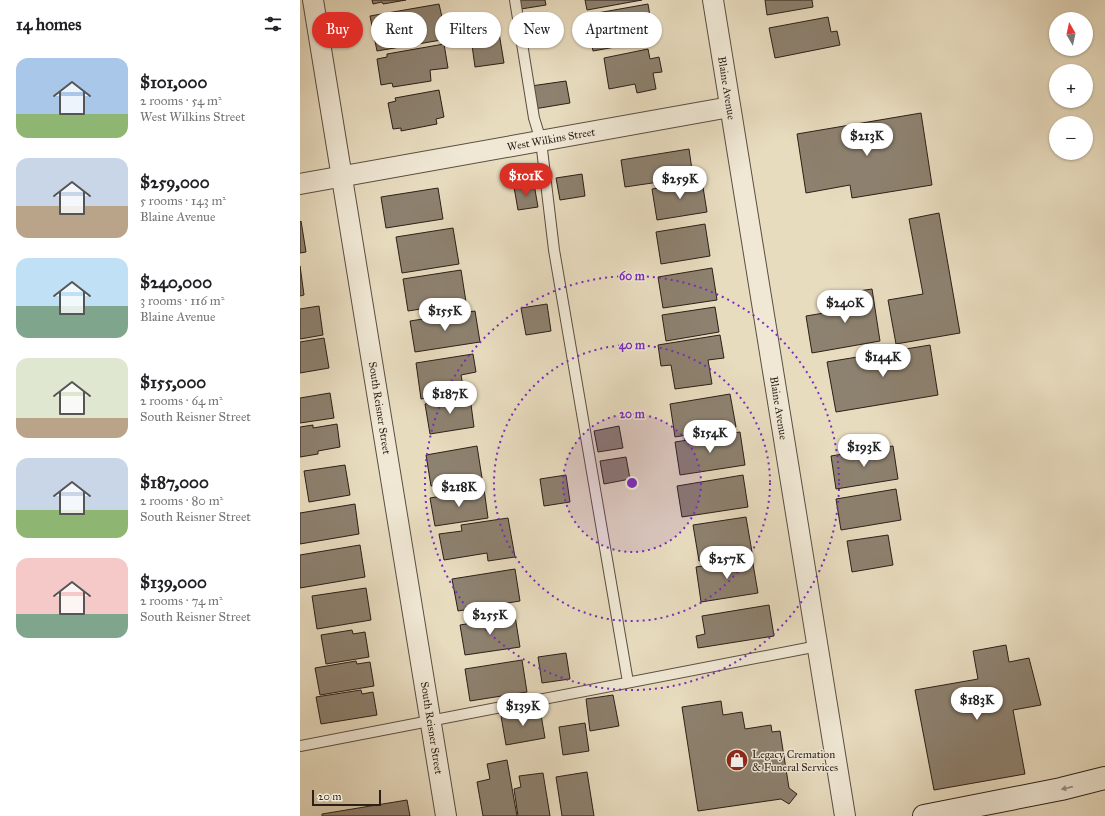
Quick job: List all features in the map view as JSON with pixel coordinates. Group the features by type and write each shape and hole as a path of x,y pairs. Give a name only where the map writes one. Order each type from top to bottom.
{"main road":[{"path":"924,816 1061,789 1105,778"}],"street":[{"name":"South Reisner Street","path":"313,0 446,816"},
{"name":"Blaine Avenue","path":"713,0 845,816"},
{"name":"West Wilkins Street","path":"300,184 730,107"}],"lane":[{"path":"514,0 534,118 542,141 554,250 628,682"},
{"path":"300,746 818,646"}],"building":[{"path":"372,0 406,0 383,4 382,2 373,4"},
{"path":"519,0 545,0 546,5 521,9"},
{"path":"585,0 642,0 587,10"},
{"path":"765,0 812,0 813,7 767,15"},
{"path":"439,4 441,12 435,12 435,41 427,42 427,12 393,12"},
{"path":"648,4 649,12 603,12"},
{"path":"828,17 831,32 837,31 840,45 775,58 769,28"},
{"path":"501,45 504,63 475,67 472,48 501,48"},
{"path":"435,46 435,48 445,48 448,68 430,70 431,81 393,87 392,83 381,85 377,59 387,57 387,54"},
{"path":"376,48 394,48 377,51"},
{"path":"592,48 610,48 593,51"},
{"path":"648,49 650,59 659,57 662,72 653,73 656,89 637,93 635,84 609,89 604,58"},
{"path":"566,81 570,103 534,109 531,86"},
{"path":"439,90 444,117 436,119 437,124 401,131 401,128 393,129 388,103 396,101 395,98"},
{"path":"921,113 932,185 852,198 850,185 806,193 797,134"},
{"path":"689,149 693,177 625,187 621,160"},
{"path":"582,174 585,196 560,200 556,178"},
{"path":"702,181 707,212 657,220 652,189"},
{"path":"534,184 538,207 518,210 514,187"},
{"path":"438,188 443,219 386,228 381,197"},
{"path":"939,213 960,333 896,344 888,300 923,294 909,219"},
{"path":"301,221 306,252 300,253 300,222"},
{"path":"705,224 710,256 661,264 656,232"},
{"path":"453,228 459,264 402,273 396,237"},
{"path":"300,266 304,295 300,296"},
{"path":"712,268 717,300 663,308 658,277"},
{"path":"461,270 466,302 408,311 403,279"},
{"path":"872,289 880,341 812,353 806,316 848,309 845,293"},
{"path":"547,304 551,331 526,335 521,308"},
{"path":"319,306 323,335 300,339 300,309"},
{"path":"715,307 719,332 666,341 662,315"},
{"path":"475,311 480,342 415,352 410,321"},
{"path":"720,335 724,358 708,360 712,384 675,389 671,365 661,366 658,345"},
{"path":"324,338 329,368 300,373 300,342"},
{"path":"930,345 938,395 836,412 827,362"},
{"path":"473,354 476,372 461,375 464,392 421,399 416,363"},
{"path":"330,393 334,418 300,423 300,398"},
{"path":"730,394 736,427 675,437 670,404"},
{"path":"470,397 474,427 430,434 425,404"},
{"path":"337,424 340,447 318,451 318,454 300,457 300,427 313,425 313,428"},
{"path":"619,426 623,448 598,452 594,431"},
{"path":"740,432 745,465 680,475 675,442"},
{"path":"477,446 482,478 431,486 426,455"},
{"path":"893,446 898,479 836,489 831,456"},
{"path":"626,457 630,479 604,484 600,461"},
{"path":"345,465 350,495 309,502 304,471"},
{"path":"566,475 570,502 544,506 540,479"},
{"path":"743,475 748,507 682,517 677,486"},
{"path":"484,489 488,518 435,526 430,498"},
{"path":"896,489 901,520 841,530 836,499"},
{"path":"355,504 359,534 300,544 300,513"},
{"path":"746,517 752,552 699,561 693,525"},
{"path":"508,518 515,557 488,561 487,553 444,560 439,534 462,531 461,525"},
{"path":"888,535 893,565 852,572 847,541"},
{"path":"360,545 365,577 300,588 300,555"},
{"path":"752,558 758,593 701,602 696,567"},
{"path":"515,569 520,601 458,611 452,579"},
{"path":"366,588 371,620 317,629 312,596"},
{"path":"769,605 774,636 698,648 696,636 705,634 702,616"},
{"path":"515,616 520,647 465,655 460,625"},
{"path":"352,630 353,634 365,632 369,657 326,664 321,635"},
{"path":"1006,645 1009,662 1029,658 1041,705 1013,710 1025,774 934,790 915,690 978,679 973,651"},
{"path":"566,653 570,679 542,683 538,657"},
{"path":"522,660 527,692 470,701 465,669"},
{"path":"356,661 357,664 370,662 374,686 320,695 315,668"},
{"path":"361,690 362,694 373,692 377,715 321,724 316,697"},
{"path":"613,695 619,726 590,731 586,699"},
{"name":"Legacy Cremation & Funeral Services","path":"721,701 723,715 742,712 745,729 771,725 772,732 780,731 789,788 797,794 789,804 781,799 698,811 682,707"},
{"path":"540,709 545,738 506,745 501,716"},
{"path":"585,723 589,751 563,755 559,727"},
{"path":"507,760 517,816 483,816 477,782 490,779 487,764"},
{"path":"587,772 594,816 562,816 556,777"},
{"path":"543,773 550,816 518,816 514,789 521,787 519,776"},
{"path":"407,800 410,816 322,816 322,814"}],"place":[{"name":"Legacy Cremation & Funeral Services","path":"737,760"}]}
